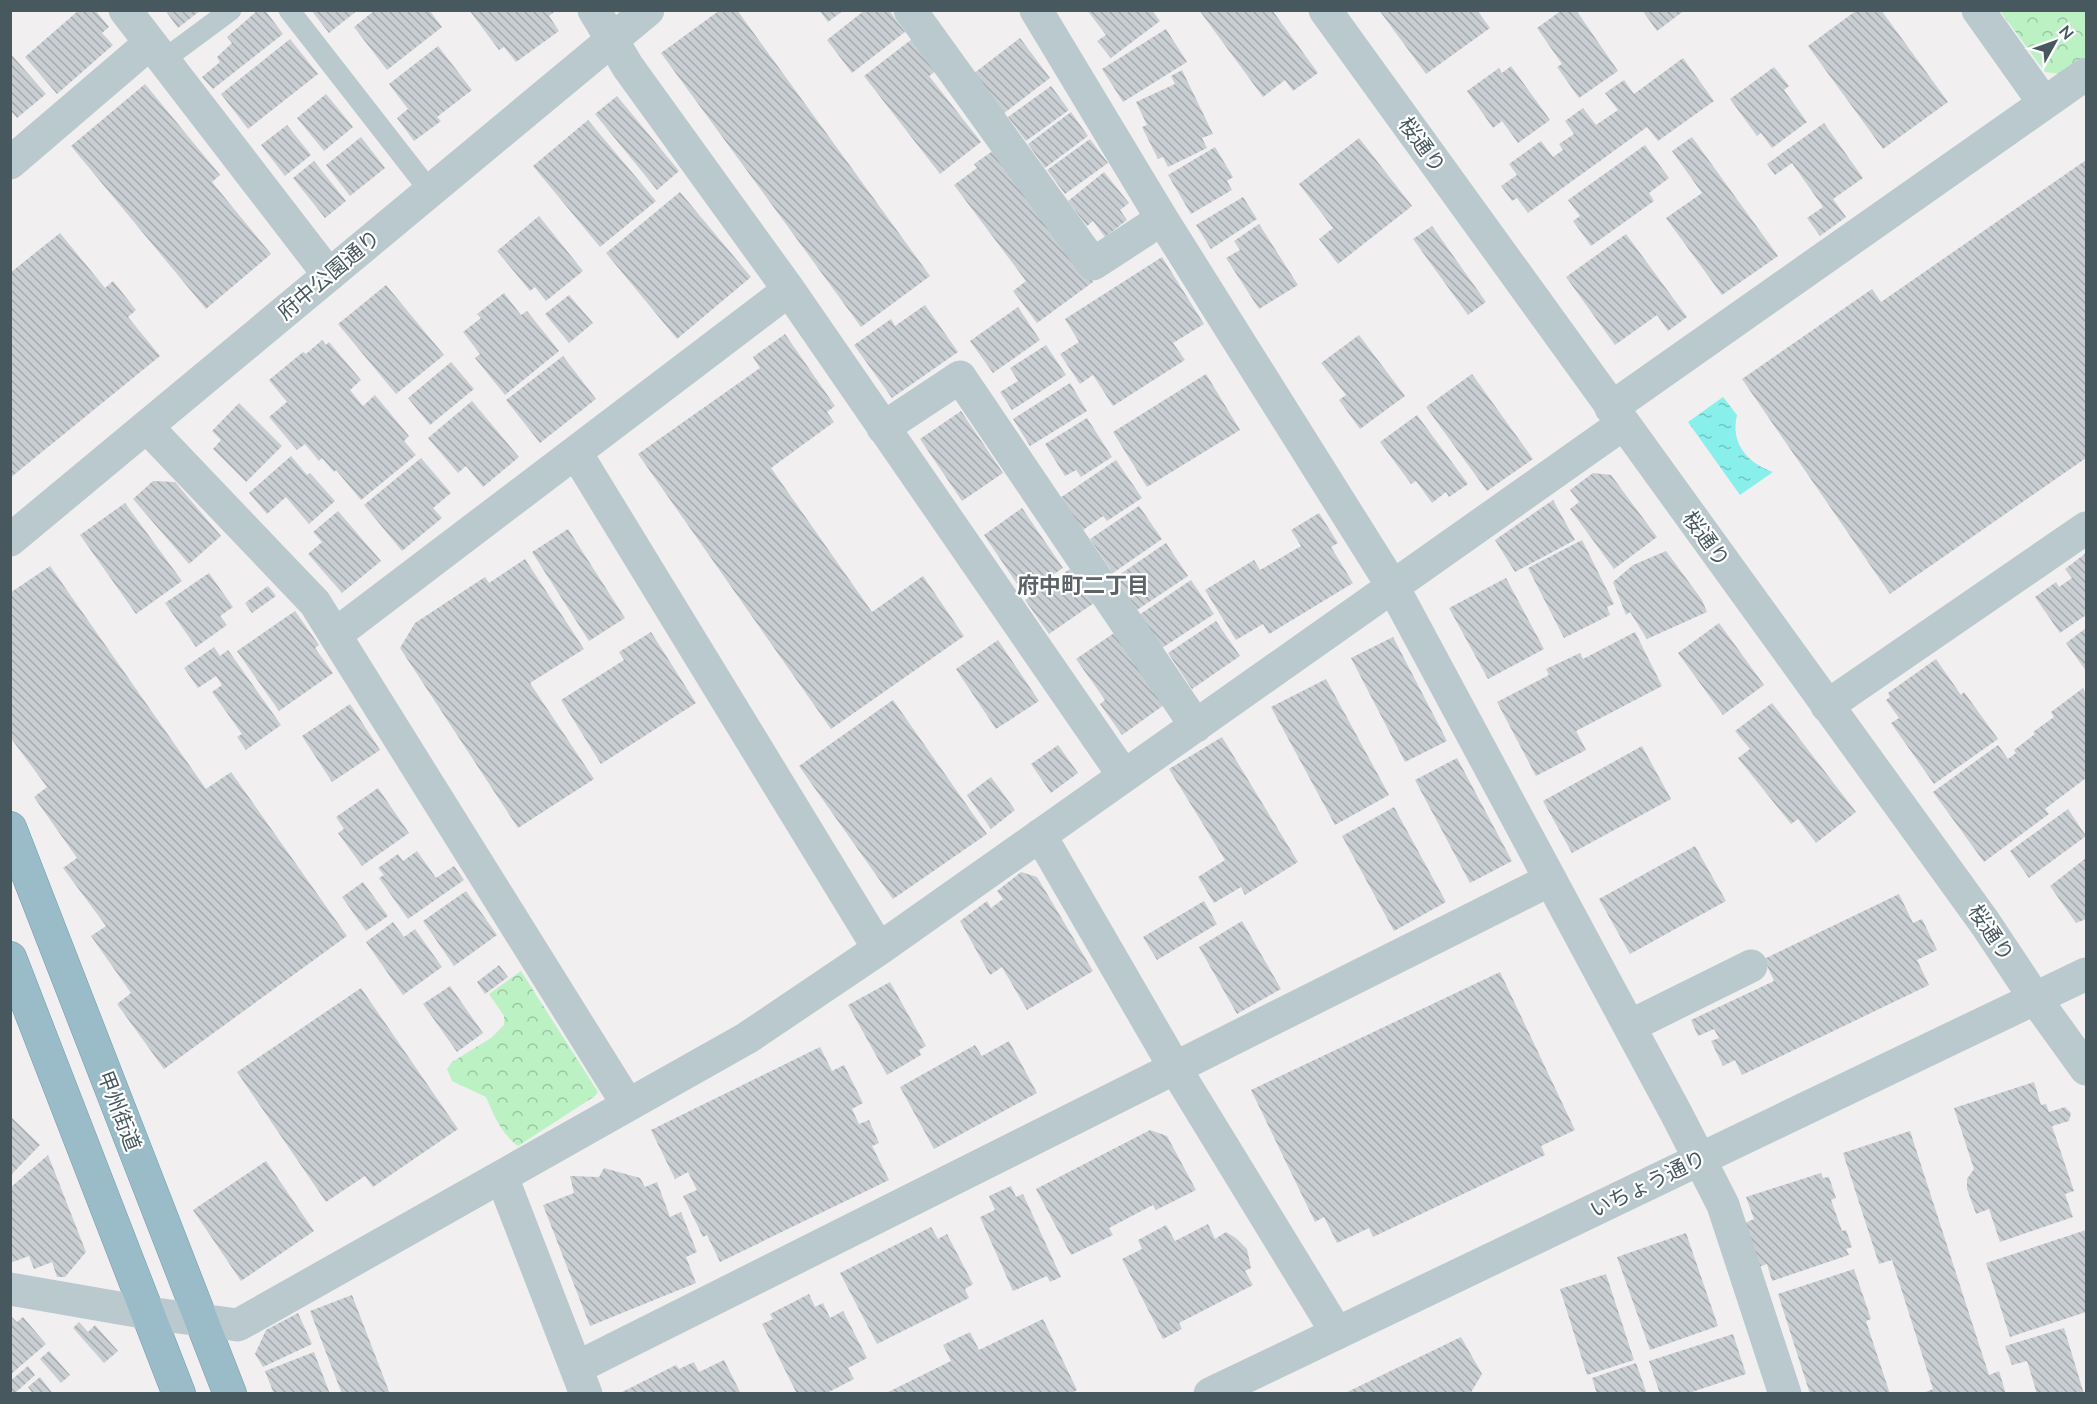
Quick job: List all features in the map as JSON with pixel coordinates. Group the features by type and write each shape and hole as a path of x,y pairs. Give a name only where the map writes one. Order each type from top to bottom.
{"highway":[{"name":"甲州街道","path":"10,828 230,1394"},
{"path":"10,958 179,1394"}],"street":[{"path":"125,10 329,275"},
{"path":"594,10 611,41 789,290 1124,776"},
{"name":"府中公園通り","path":"10,540 648,10"},
{"path":"910,10 1093,264 1162,219"},
{"path":"1036,10 1162,219 1393,587 1724,1205 1785,1394"},
{"name":"桜通り","path":"1325,10 1985,923 2034,998 2086,1069"},
{"path":"1978,10 2044,103"},
{"path":"10,163 156,52"},
{"path":"10,1288 148,1313 238,1325 747,1038 879,949 1393,587 1617,416 2086,74"},
{"path":"336,634 789,290"},
{"path":"883,428 960,377 1196,726"},
{"path":"147,427 315,603 628,1105"},
{"path":"576,453 879,949"},
{"path":"1827,706 2086,528"},
{"path":"1040,835 1175,1068 1337,1334"},
{"path":"502,1177 581,1381 1175,1068 1550,880"},
{"path":"1630,1026 1751,966"},
{"name":"いちょう通り","path":"1210,1394 2086,974"}],"lane":[{"path":"156,52 231,10"},
{"path":"289,10 430,191"}],"green space":[{"path":"2000,11 2086,11 2086,56 2060,74 2045,72"},
{"path":"521,971 598,1092 518,1146 503,1130 486,1097 452,1081 447,1069 452,1062 491,1038 504,1025 504,1016 489,994"}],"water":[{"path":"1723,397 1737,415 1736,435 1743,451 1756,463 1773,472 1740,495 1688,422"}],"building":[{"path":"79,10 95,10 109,27 102,33 113,45 57,94 25,57"},
{"path":"165,10 201,10 178,28"},
{"path":"258,10 265,10 283,34 213,89 202,77 220,62 217,57 232,43 227,37"},
{"path":"311,10 358,10 329,33"},
{"path":"375,10 429,10 442,27 387,70 354,27"},
{"path":"469,10 553,10 554,12 549,16 559,31 516,62 504,47 499,50"},
{"path":"720,10 737,10 930,276 861,327 661,53"},
{"path":"819,10 844,10 828,22"},
{"path":"865,10 889,10 905,32 852,73 827,40"},
{"path":"1087,10 1152,10 1160,21 1111,58 1097,41 1106,35"},
{"path":"1199,10 1272,10 1318,73 1293,91 1285,80 1263,97"},
{"path":"1379,10 1477,10 1490,28 1426,74"},
{"path":"1562,10 1576,10 1618,71 1579,98 1557,67 1562,64 1537,28"},
{"path":"1642,10 1685,10 1657,31"},
{"path":"1857,10 1881,10 1948,102 1883,149 1808,46"},
{"path":"1166,29 1187,62 1123,102 1102,69"},
{"path":"1020,38 1050,78 1003,114 973,74"},
{"path":"290,39 318,74 248,129 221,94"},
{"path":"912,39 936,71 929,76 981,142 940,174 864,76"},
{"path":"438,46 472,90 437,117 441,121 414,141 397,118 408,109 389,84"},
{"path":"10,53 46,94 17,118 10,110"},
{"path":"1683,58 1714,101 1658,141 1647,127 1528,213 1517,198 1512,201 1501,186 1517,175 1509,164 1541,141 1553,157 1563,150 1559,144 1574,134 1565,121 1583,108 1596,125 1618,110 1605,93 1624,80 1634,94"},
{"path":"1511,66 1550,120 1518,143 1502,121 1493,128 1467,91 1499,68 1502,73"},
{"path":"1774,67 1789,86 1784,90 1807,122 1772,148 1761,133 1757,136 1730,99"},
{"path":"1182,70 1213,134 1202,138 1207,148 1168,167 1163,157 1158,159 1142,127 1147,125 1136,102 1175,84 1171,76"},
{"path":"145,84 220,175 212,182 271,254 206,309 71,146"},
{"path":"1051,86 1069,110 1026,141 1008,117"},
{"path":"326,94 353,127 324,151 297,118"},
{"path":"617,96 679,171 657,190 595,114"},
{"path":"1071,112 1088,136 1045,168 1028,144"},
{"path":"588,120 656,201 600,247 533,166"},
{"path":"1824,123 1863,178 1833,199 1846,217 1820,236 1807,218 1823,207 1792,163 1775,175 1767,164"},
{"path":"287,125 311,155 285,176 261,145"},
{"path":"361,137 385,168 350,196 326,165"},
{"path":"1692,137 1778,256 1722,295 1666,218 1702,193 1672,151"},
{"path":"1359,138 1412,206 1338,264 1319,239 1333,228 1299,184"},
{"path":"1090,139 1108,163 1065,194 1047,170"},
{"path":"1645,145 1669,178 1649,193 1654,201 1591,246 1573,221 1580,216 1568,200"},
{"path":"1215,147 1233,177 1227,181 1232,190 1191,214 1168,175"},
{"path":"994,150 1093,282 1037,323 1013,291 1026,281 954,185 977,168 974,164"},
{"path":"2086,160 2086,458 1890,594 1742,379 1872,289 1881,302"},
{"path":"314,161 346,201 325,218 293,178"},
{"path":"1104,172 1129,203 1120,210 1127,220 1105,237 1093,221 1087,226 1068,201"},
{"path":"680,192 751,277 677,339 606,253"},
{"path":"1243,197 1257,219 1211,249 1196,225"},
{"path":"539,216 583,271 546,301 535,287 530,291 497,251"},
{"path":"1259,224 1298,285 1259,309 1226,258 1240,250 1234,241"},
{"path":"1432,226 1486,302 1468,315 1413,239"},
{"path":"60,233 105,288 113,281 136,310 128,317 160,356 10,478 10,273"},
{"path":"1626,234 1687,317 1668,331 1657,315 1615,345 1566,277"},
{"path":"1162,257 1204,324 1173,343 1185,360 1113,406 1093,375 1080,384 1060,354 1079,342 1065,319"},
{"path":"386,285 444,355 396,394 338,324"},
{"path":"504,293 521,315 527,311 559,351 505,395 475,358 480,354 463,332 481,318 477,314"},
{"path":"569,295 593,323 569,343 545,314"},
{"path":"925,305 958,352 892,398 854,345 891,319 895,326"},
{"path":"1018,307 1040,340 993,373 970,341"},
{"path":"785,334 835,406 827,412 834,422 771,468 872,612 923,576 964,636 831,729 638,454 760,368 753,357"},
{"path":"1359,335 1405,396 1360,429 1339,400 1346,395 1321,363"},
{"path":"322,340 326,345 329,342 361,380 350,390 363,406 375,395 409,436 404,441 416,455 361,500 336,470 334,472 322,458 319,461 305,444 297,450 269,417 287,402 269,380 303,352 306,354"},
{"path":"1046,345 1066,375 1012,410 1000,392 1018,381 1010,368"},
{"path":"563,356 596,399 540,443 506,400"},
{"path":"451,362 474,389 430,425 408,398"},
{"path":"1206,374 1240,430 1147,487 1113,432"},
{"path":"1472,374 1533,459 1487,491 1426,407"},
{"path":"1070,383 1087,411 1030,446 1013,419"},
{"path":"472,401 519,457 483,487 466,466 458,473 428,438"},
{"path":"239,403 282,446 246,482 213,449 221,440 212,431"},
{"path":"961,411 1003,473 962,501 920,439"},
{"path":"1417,415 1468,484 1449,497 1446,492 1432,503 1416,481 1411,484 1380,442"},
{"path":"1087,418 1112,457 1081,477 1076,470 1065,476 1045,444"},
{"path":"291,456 307,475 310,473 335,501 309,524 286,497 267,514 249,493"},
{"path":"421,458 451,493 433,508 442,518 402,551 364,505"},
{"path":"1116,460 1142,498 1107,521 1103,516 1083,530 1060,498"},
{"path":"1593,473 1611,475 1657,537 1614,569 1570,509 1579,502 1570,490"},
{"path":"153,481 175,482 221,536 189,564 133,499"},
{"path":"1553,500 1575,540 1515,572 1495,540"},
{"path":"125,503 182,581 136,614 80,535"},
{"path":"1139,506 1162,539 1113,573 1090,539"},
{"path":"1022,508 1063,568 1024,594 984,535"},
{"path":"338,511 381,561 342,593 308,554 322,542 313,532"},
{"path":"1319,513 1338,543 1331,547 1353,583 1269,634 1263,624 1236,640 1205,590 1254,560 1260,570 1301,546 1291,530"},
{"path":"568,529 625,618 589,641 532,552"},
{"path":"1582,540 1614,604 1607,607 1610,615 1564,638 1528,568"},
{"path":"1166,543 1188,576 1137,610 1116,577"},
{"path":"1666,551 1702,600 1707,612 1647,639 1630,612 1626,615 1613,582 1633,565"},
{"path":"2086,553 2086,615 2060,633 2035,597 2056,582 2059,587 2072,578 2065,569"},
{"path":"525,559 584,649 530,683 594,779 518,828 400,648 415,623 485,577 489,583"},
{"path":"50,566 206,789 231,772 347,936 164,1069 117,1004 131,993 91,936 106,926 63,868 77,858 34,797 47,787 10,737 10,593"},
{"path":"1070,569 1094,603 1049,634 1025,600"},
{"path":"209,573 233,607 220,616 227,625 196,647 165,603"},
{"path":"1506,578 1544,649 1488,679 1449,608"},
{"path":"1191,580 1214,614 1162,648 1139,615"},
{"path":"268,586 276,596 252,613 245,603"},
{"path":"295,611 319,645 315,648 333,673 279,711 237,651"},
{"path":"1216,621 1240,656 1192,689 1168,653"},
{"path":"1719,623 1764,685 1723,715 1678,653"},
{"path":"2086,628 2086,671 2066,643"},
{"path":"651,632 696,703 601,764 561,700 624,660 619,652"},
{"path":"1635,632 1662,686 1576,731 1586,750 1536,776 1497,702 1549,675 1546,669 1580,653 1583,659"},
{"path":"1114,633 1164,705 1122,735 1100,704 1105,700 1076,659"},
{"path":"1393,637 1447,741 1405,762 1351,658"},
{"path":"998,640 1039,701 996,729 956,669"},
{"path":"214,647 220,656 228,650 281,725 246,750 237,737 242,734 212,692 222,685 216,676 198,688 184,668"},
{"path":"1936,659 1961,695 1964,692 1998,739 1934,784 1891,723 1899,718 1886,700 1890,697 1888,693"},
{"path":"1326,679 1389,795 1335,825 1271,707"},
{"path":"2083,688 2086,694 2086,778 2045,809 2049,814 1984,862 1933,792 1998,745 2008,759 2016,753 2014,750 2035,734 2033,732 2054,717 2051,712"},
{"path":"893,700 987,834 893,899 799,766"},
{"path":"1772,703 1856,812 1816,843 1798,819 1791,824 1738,758 1750,749 1735,731"},
{"path":"350,704 380,750 332,782 302,736"},
{"path":"1222,737 1298,862 1245,895 1241,887 1214,903 1198,877 1225,860 1169,769"},
{"path":"1058,745 1078,773 1051,793 1031,764"},
{"path":"1642,746 1671,799 1572,853 1543,801"},
{"path":"1457,758 1512,861 1470,883 1415,780"},
{"path":"991,777 1015,810 991,829 967,795"},
{"path":"378,788 409,833 362,866 338,833 344,829 336,817"},
{"path":"1394,807 1446,902 1394,931 1342,836"},
{"path":"2068,809 2086,836 2029,878 2010,851"},
{"path":"1695,846 1726,901 1630,954 1599,899"},
{"path":"417,851 436,878 454,866 464,880 408,919 379,878 384,875 378,868 398,854 403,861"},
{"path":"2086,858 2086,919 2076,923 2050,886"},
{"path":"1021,872 1037,877 1093,971 1027,1010 1002,967 990,975 960,921 987,901 991,908 1003,899 997,891"},
{"path":"363,882 388,916 366,931 342,897"},
{"path":"466,891 497,935 454,966 423,921"},
{"path":"1899,894 1913,923 1922,919 1937,950 1917,960 1929,985 1742,1075 1735,1060 1723,1066 1711,1041 1719,1038 1714,1029 1698,1036 1691,1020 1774,981 1764,959"},
{"path":"1204,901 1217,924 1157,960 1143,937"},
{"path":"1242,921 1281,989 1237,1014 1199,947"},
{"path":"393,922 404,937 415,929 442,967 403,995 366,942"},
{"path":"499,965 508,977 485,994 477,982"},
{"path":"1500,972 1575,1130 1541,1146 1545,1155 1373,1237 1369,1228 1337,1243 1324,1217 1315,1222 1251,1090"},
{"path":"890,982 926,1046 919,1050 921,1055 887,1075 848,1005"},
{"path":"450,986 483,1033 457,1052 423,1004"},
{"path":"361,988 458,1129 373,1187 365,1176 326,1202 237,1072"},
{"path":"1009,1041 1037,1093 934,1149 900,1087 975,1045 982,1056"},
{"path":"820,1047 832,1071 844,1065 863,1103 852,1109 859,1124 869,1120 879,1143 872,1146 889,1180 720,1262 707,1235 703,1237 683,1196 697,1190 688,1172 675,1179 651,1130"},
{"path":"2034,1082 2041,1105 2046,1104 2049,1112 2065,1107 2071,1113 2069,1121 2052,1126 2074,1191 2065,1194 2073,1217 2000,1242 1989,1209 1976,1214 1967,1189 1967,1179 1974,1169 1954,1108"},
{"path":"10,1116 40,1145 10,1176"},
{"path":"1150,1130 1167,1136 1196,1190 1156,1210 1153,1205 1109,1228 1113,1235 1071,1255 1036,1189"},
{"path":"1910,1131 1989,1375 1999,1371 2006,1394 1921,1394 1933,1389 1892,1260 1879,1264 1843,1153"},
{"path":"48,1155 86,1252 65,1277 57,1277 52,1262 34,1269 29,1256 10,1263 10,1188"},
{"path":"266,1161 314,1231 241,1281 193,1210"},
{"path":"604,1168 640,1178 645,1187 657,1182 670,1217 681,1212 697,1252 686,1257 696,1283 590,1326 543,1205 574,1193 570,1176 599,1177"},
{"path":"1821,1173 1823,1178 1829,1177 1836,1198 1831,1200 1842,1231 1846,1230 1852,1247 1846,1249 1849,1255 1772,1281 1767,1264 1759,1267 1745,1223 1754,1219 1746,1197"},
{"path":"1011,1186 1016,1197 1023,1194 1061,1277 1050,1282 1047,1276 1013,1291 980,1217 995,1210 989,1196"},
{"path":"1208,1224 1215,1239 1226,1232 1247,1249 1251,1268 1245,1271 1253,1285 1179,1323 1182,1329 1163,1339 1122,1259 1142,1249 1138,1240 1166,1225 1175,1241"},
{"path":"931,1227 938,1239 947,1234 973,1284 965,1289 969,1298 877,1344 840,1273"},
{"path":"2086,1230 2086,1312 2010,1337 1986,1263"},
{"path":"1686,1233 1718,1326 1650,1350 1617,1257"},
{"path":"1854,1269 1871,1319 1866,1321 1890,1394 1810,1394 1778,1294"},
{"path":"1606,1274 1634,1360 1587,1375 1560,1289"},
{"path":"809,1294 815,1307 823,1303 830,1318 843,1311 867,1358 848,1368 854,1379 825,1394 797,1394 762,1324 773,1319 770,1314"},
{"path":"352,1295 390,1394 342,1394 310,1311"},
{"path":"298,1313 312,1344 263,1367 255,1354 266,1330"},
{"path":"10,1315 17,1322 23,1317 46,1344 10,1375"},
{"path":"1043,1319 1077,1390 1070,1394 884,1394 951,1361 943,1345 970,1332 979,1350"},
{"path":"79,1322 88,1332 95,1325 118,1351 104,1363 73,1328"},
{"path":"2064,1328 2084,1394 2037,1394 2027,1361 2012,1365 2005,1346"},
{"path":"1733,1334 1746,1374 1686,1394 1660,1394 1649,1361"},
{"path":"1461,1337 1482,1374 1470,1394 1343,1394"},
{"path":"49,1351 70,1375 61,1383 40,1359"},
{"path":"314,1352 330,1394 274,1394 265,1371"},
{"path":"724,1360 741,1394 618,1394 676,1365 679,1369 694,1362 699,1372"},
{"path":"1636,1363 1647,1394 1597,1394 1592,1378"},
{"path":"28,1366 35,1375 14,1394 10,1394 10,1381"},
{"path":"40,1377 53,1394 33,1394 28,1387"}],"district":[{"name":"府中町二丁目","path":"1083,585"}]}
